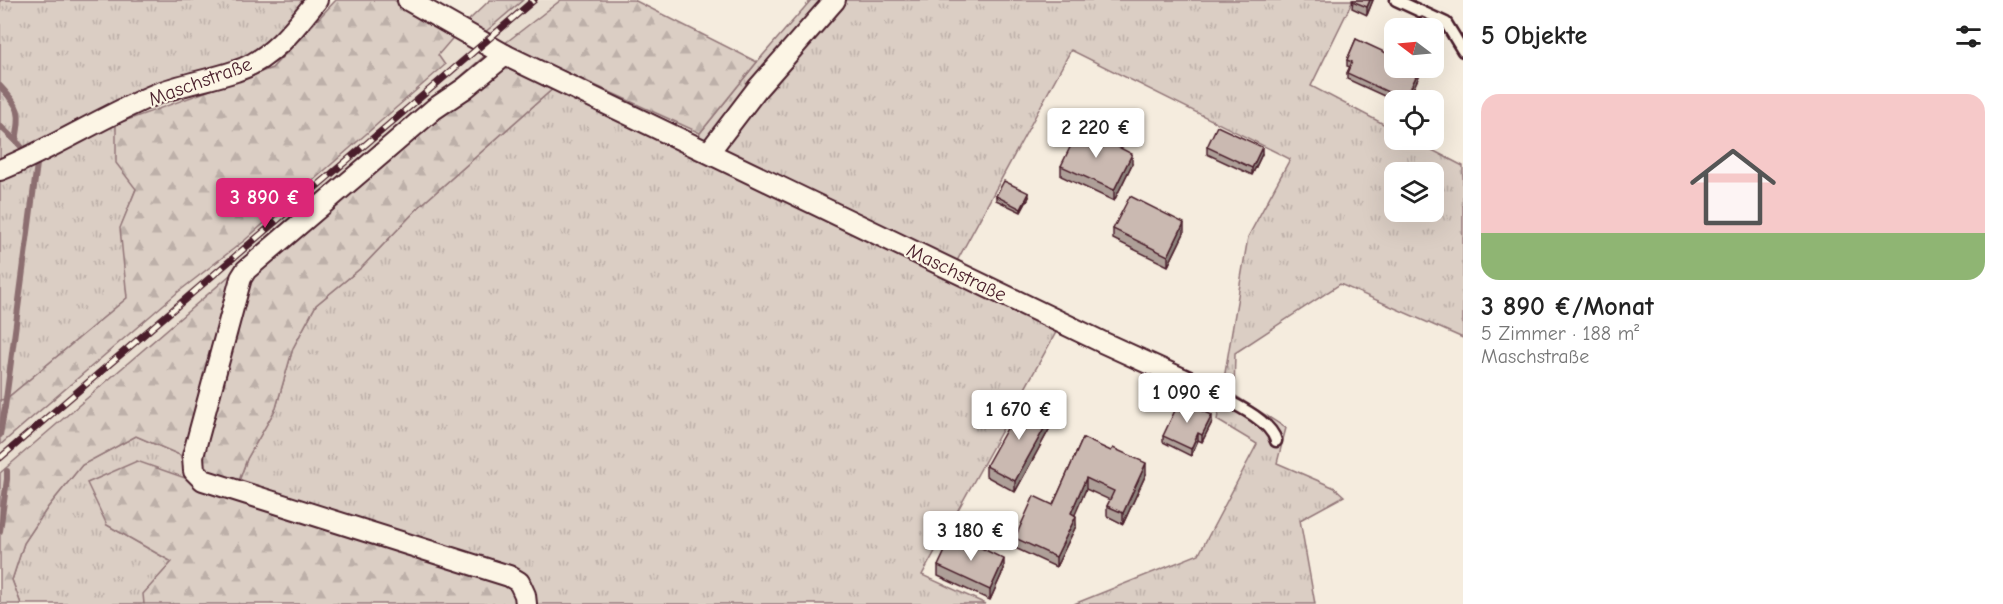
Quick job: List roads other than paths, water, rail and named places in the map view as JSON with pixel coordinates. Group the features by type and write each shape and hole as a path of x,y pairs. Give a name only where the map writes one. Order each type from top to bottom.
{"street":[{"name":"Maschstraße","path":"0,170 158,94 238,71 264,57 291,32 317,0"},
{"name":"Maschstraße","path":"408,0 505,54 1207,390"},
{"path":"709,153 757,89 835,0"},
{"path":"505,54 465,88 434,110 246,270 241,278 193,456 194,471 204,480 509,576 519,582 525,594 526,604"}],"lane":[{"path":"1396,0 1446,22 1463,51"},
{"path":"1207,390 1249,413 1267,426 1274,433 1276,441"}],"waterway":[{"path":"0,86 18,111 16,141 26,152"},
{"path":"0,126 16,141"},
{"path":"0,435 37,164"},
{"path":"0,531 7,471"}],"railway":[{"path":"0,458 534,0"}]}
